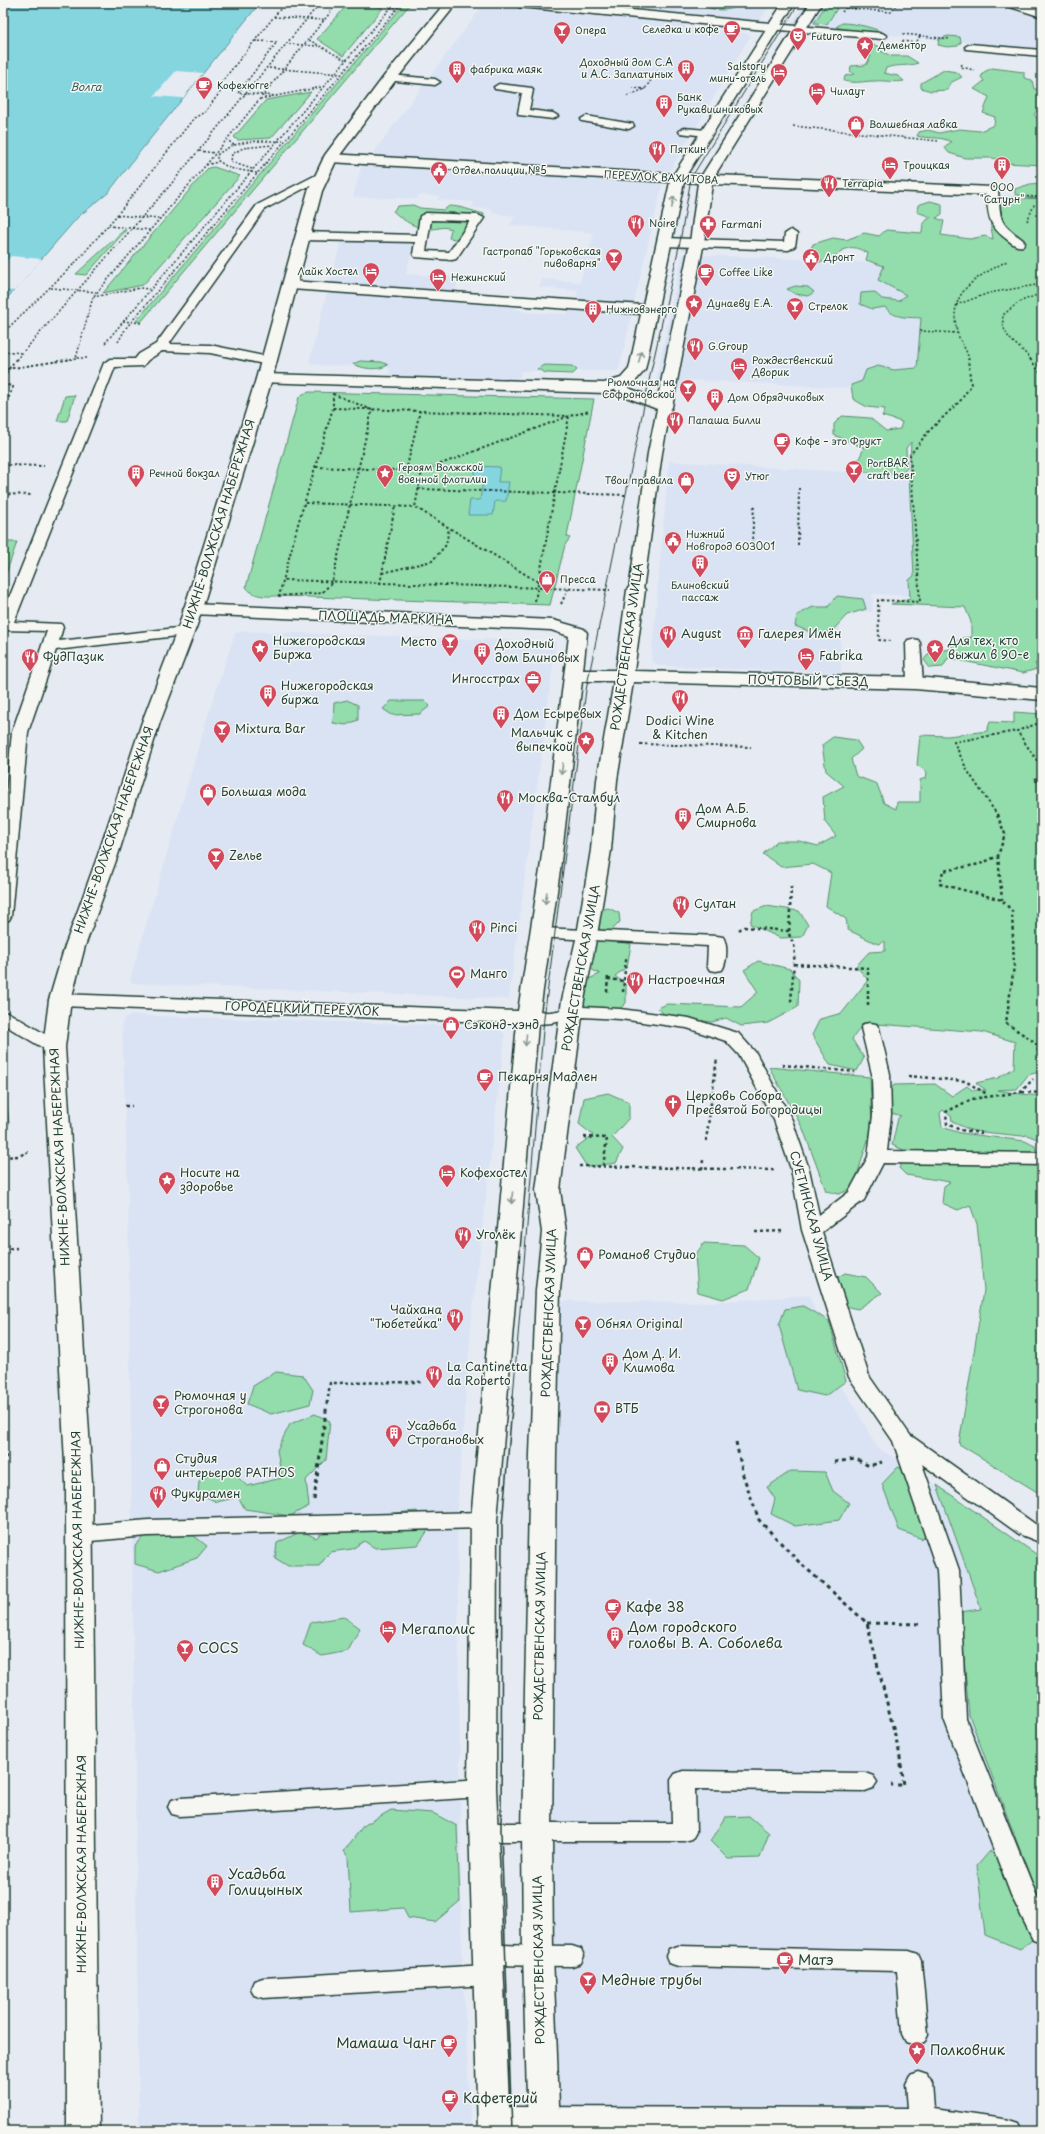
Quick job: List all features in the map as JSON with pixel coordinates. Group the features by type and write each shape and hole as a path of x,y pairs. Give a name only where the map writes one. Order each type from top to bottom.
{"street":[{"name":"НИЖНЕ-ВОЛЖСКАЯ НАБЕРЕЖНАЯ","path":"83,2131 79,1534 80,1482 62,1204 61,1150 54,1047 60,1000 75,946 108,855 151,722 186,631 264,379 291,286 314,191 330,158 390,78 451,3"},
{"path":"519,3 562,5 773,27"},
{"path":"264,379 605,388 627,381 637,370 678,178 789,3"},
{"name":"РОЖДЕСТВЕНСКАЯ УЛИЦА","path":"664,407 697,242 706,179 816,3"},
{"path":"1011,3 1042,13"},
{"name":"ПЕРЕУЛОК ВАХИТОВА","path":"330,158 678,178 992,191"},
{"path":"291,286 651,310"},
{"name":"РОЖДЕСТВЕНСКАЯ УЛИЦА","path":"543,2125 538,1955 537,1832 543,1454 548,1290 554,1232 548,1190 571,1014 587,935 601,850 607,780 636,590"},
{"name":"ПЛОЩАДЬ МАРКИНА","path":"192,609 553,625 578,633 573,676"},
{"path":"494,2126 487,1965 482,1788 484,1520 536,1018 541,933 573,676"},
{"name":"ПОЧТОВЫЙ СЪЕЗД","path":"573,676 915,683 1042,694"},
{"name":"ГОРОДЕЦКИЙ ПЕРЕУЛОК","path":"60,1000 536,1018"}],"lane":[{"path":"773,27 882,36"},
{"path":"970,47 1042,53"},
{"path":"390,78 435,82"},
{"path":"499,87 528,90 523,113 553,116"},
{"path":"586,119 606,121 629,126"},
{"path":"684,131 706,133"},
{"path":"3,916 20,732 56,627 5,626 111,361 139,363 143,357 160,347 261,207 322,175"},
{"path":"992,191 995,216 1000,229 1019,243"},
{"path":"426,216 478,218 452,256 419,254 422,239 426,216"},
{"path":"664,242 789,246 790,234"},
{"path":"302,236 422,239"},
{"path":"160,347 210,348 269,361"},
{"path":"617,385 626,392 664,407"},
{"name":"РОЖДЕСТВЕНСКАЯ УЛИЦА","path":"636,590 648,496 664,407"},
{"path":"50,646 121,636 186,631"},
{"path":"913,643 915,683"},
{"path":"541,933 717,941 716,966"},
{"name":"СУЕТИНСКАЯ УЛИЦА","path":"536,1018 583,1012 620,1014 689,1023 732,1037 747,1053 783,1120 800,1169 812,1230 859,1378 905,1447 1027,1529 1042,1535"},
{"path":"3,1017 54,1047"},
{"path":"812,1230 857,1196 877,1157 882,1115 881,1074 869,1020"},
{"path":"877,1157 1042,1159"},
{"path":"905,1447 948,1570 955,1719 1023,1895 1042,1933"},
{"path":"79,1534 148,1528 484,1520"},
{"path":"483,1832 684,1832 683,1780 865,1782"},
{"path":"180,1807 482,1788"},
{"path":"262,1988 487,1965 538,1955 572,1956"},
{"path":"678,1956 909,1961 915,2034"},
{"path":"919,2083 922,2119"},
{"path":"494,2126 511,2118 543,2125 922,2119 1010,2131"}],"path":[{"path":"3,333 50,288 108,226 194,118 205,112 221,91 220,84 285,3"},
{"path":"3,377 7,369 79,290 248,94 320,3"},
{"path":"76,358 93,297 206,165 338,3"},
{"path":"374,3 398,8"},
{"path":"7,369 76,358 111,361 116,346 131,322 402,3"},
{"path":"846,8 891,12 897,3"},
{"path":"274,17 325,20"},
{"path":"912,35 930,37"},
{"path":"908,42 916,43 920,36"},
{"path":"309,40 345,60"},
{"path":"255,41 277,42 238,93 277,96"},
{"path":"288,44 320,46"},
{"path":"269,68 342,74"},
{"path":"627,96 645,89 657,71"},
{"path":"260,99 322,87"},
{"path":"632,88 645,89"},
{"path":"793,126 938,141"},
{"path":"226,139 234,145"},
{"path":"199,151 219,153 234,145 254,141 284,142"},
{"path":"252,169 236,165 231,162 230,158 232,154 248,147 273,145"},
{"path":"219,153 217,160 219,162"},
{"path":"206,165 219,162 239,171 257,173"},
{"path":"117,215 159,219"},
{"path":"108,226 150,230"},
{"path":"913,643 879,640 878,600 920,602 910,455 928,432 961,400 971,385 967,353 957,333 954,316 955,305 961,291 983,274 1008,261"},
{"path":"955,305 989,293 1042,284"},
{"path":"50,288 97,292"},
{"path":"93,297 140,288 149,289"},
{"path":"1042,293 1019,302 1003,315 1002,327 1010,340 1026,353 1042,375"},
{"path":"123,321 141,323"},
{"path":"920,331 957,333"},
{"path":"3,350 22,353"},
{"path":"3,383 13,387 3,411"},
{"path":"333,394 372,410 332,582 322,593 279,596 333,408 333,394"},
{"path":"333,408 569,416"},
{"path":"316,467 422,471 569,416 595,410"},
{"path":"406,471 420,411"},
{"path":"535,601 569,416"},
{"path":"3,465 31,466"},
{"path":"415,507 422,471"},
{"path":"1042,481 1039,485 1042,552"},
{"path":"798,545 799,488"},
{"path":"418,489 648,496"},
{"path":"3,494 22,495"},
{"path":"305,502 415,507 538,582"},
{"path":"380,584 395,506"},
{"path":"752,544 754,506"},
{"path":"382,573 432,561 446,545 449,528"},
{"path":"284,580 537,589 636,590"},
{"path":"560,608 568,589"},
{"path":"1002,900 998,856 1005,834 1001,821 967,770 954,742 1017,731 1042,722"},
{"path":"1017,731 1042,768"},
{"path":"637,744 750,747"},
{"path":"1042,777 1034,779 1042,786"},
{"path":"998,856 980,864 943,871 940,884 1002,900 1012,911 1014,966 1006,1023 1036,1044 1042,1066"},
{"path":"791,886 790,931 794,948 791,1002"},
{"path":"741,929 743,927 790,931"},
{"path":"620,1014 628,937"},
{"path":"794,964 868,968 869,1020"},
{"path":"608,979 624,981"},
{"path":"706,1141 718,1053"},
{"path":"1021,1092 1033,1079"},
{"path":"990,1134 960,1130 947,1124 946,1112 957,1104 987,1094 1021,1092 1042,1093"},
{"path":"125,1106 132,1106"},
{"path":"581,1137 607,1138 603,1167"},
{"path":"3,1157 19,1156 28,1152"},
{"path":"702,1169 703,1160"},
{"path":"577,1166 772,1170"},
{"path":"3,1249 17,1248"},
{"path":"452,1381 459,1381"},
{"path":"311,1524 330,1383 421,1382"},
{"path":"736,1442 743,1475 759,1520 798,1561 867,1623 899,1751 904,1785"},
{"path":"834,1462 856,1459 869,1466 905,1447"},
{"path":"3,1457 12,1456"},
{"path":"867,1623 950,1624"}],"shaded area":[{"path":"580,3 771,3 759,22"},
{"path":"805,3 1000,3 1035,14 1042,19 1042,50 790,25"},
{"path":"492,6 687,24 685,27 751,35 671,169 666,171 370,157 481,8"},
{"path":"367,165 658,179 663,182 634,303 630,305 575,301 578,291 539,287 542,279 580,282 585,264 567,263 569,253 588,254 594,233 510,225 515,216 492,213 493,209 472,208 474,202 438,200 439,196 419,195 417,199 353,197 361,167"},
{"path":"341,240 414,242 406,274 460,277 454,293 329,285"},
{"path":"682,254 962,268 920,331 916,391 684,380 682,389 655,385"},
{"path":"327,292 508,306 525,312 567,314 569,308 628,313 632,315 619,369 617,371 525,371 521,372 520,377 515,379 394,376 389,374 390,369 386,367 315,365 309,362"},
{"path":"669,461 909,476 914,596 873,594 872,612 840,611 841,673 660,666 651,661"},
{"path":"244,631 556,642 509,999 132,983 130,979 207,718 235,633"},
{"path":"133,1015 494,1027 500,1029 505,1035 471,1326 457,1508 462,1955 471,2131 139,2131 128,1198 122,1024 125,1017"},
{"path":"810,1295 834,1378 852,1402 877,1447 937,1485 981,1609 961,1612 1035,1891 1042,1908 1042,2131 554,2131 549,1812 561,1301 711,1302"}],"green space":[{"path":"363,3 383,8 343,56 317,39 348,4"},
{"path":"405,3 411,3 141,322 136,321"},
{"path":"702,3 737,4 736,7 732,9 723,10 705,7 701,5"},
{"path":"827,3 840,4 827,24 814,23"},
{"path":"842,23 873,28 888,36 880,39 844,35 844,29 836,27"},
{"path":"948,36 960,37 961,42 958,46 947,47 938,45 939,39"},
{"path":"869,44 881,47 881,51 891,56 907,56 918,63 886,68 884,73 898,76 904,81 844,81 845,76 854,74 850,71 851,66 866,65 871,56 861,52 861,46"},
{"path":"992,68 1024,72 1024,78 1032,80 1034,89 1042,89 1042,106 1034,114 1042,127 1042,131 1037,134 1037,139 1042,140 1042,165 1006,163 993,158 965,158 949,153 944,147 951,142 947,140 917,136 919,132 928,130 939,133 959,129 980,131 994,125 995,117 983,113 989,97 974,89 984,81 981,77 984,72"},
{"path":"944,70 957,72 962,77 950,83 948,90 931,91 921,88 921,83"},
{"path":"311,92 271,138 237,140 234,137 266,100"},
{"path":"214,167 240,176 143,285 103,293 208,168"},
{"path":"1042,183 1042,197 1031,198 1015,194 1015,189 1030,184"},
{"path":"986,196 1042,199 1042,665 1035,663 1037,669 1023,673 948,658 943,667 930,668 924,660 932,649 948,650 955,642 967,637 971,638 971,622 965,607 891,604 910,598 909,580 914,576 909,476 911,442 906,448 907,468 901,475 865,472 855,467 864,448 834,435 834,424 842,416 870,418 886,431 900,429 902,422 882,416 885,409 867,407 853,399 851,385 862,381 866,370 878,366 894,370 917,368 921,318 902,317 893,314 885,307 872,309 860,304 861,293 874,292 882,299 899,301 906,295 878,280 884,266 866,260 868,253 856,248 849,248 822,262 807,258 813,244 833,238 846,240 864,233 879,236 886,230 922,233 923,223 931,217 917,212 918,205 930,201 942,204 942,214 936,218 944,221 941,235 970,239 985,236 993,239"},
{"path":"413,205 420,208 444,210 449,206 453,206 484,214 483,220 472,224 460,240 449,238 451,229 444,227 433,229 421,228 406,222 393,211 398,206"},
{"path":"124,230 126,230 86,275 76,274"},
{"path":"795,286 808,287 814,292 808,296 795,294 787,289"},
{"path":"360,361 382,362 388,365 370,369 353,364"},
{"path":"544,365 572,366 577,370 573,374 546,373 537,369"},
{"path":"309,392 594,399 567,536 570,538 565,545 550,605 265,596 257,595 249,591 246,587 299,397"},
{"path":"75,395 67,421 57,421 65,396"},
{"path":"8,542 17,542 6,574 3,574 3,555"},
{"path":"837,596 863,599 866,609 847,615 831,632 813,633 795,626 797,615 813,607 828,607"},
{"path":"347,700 358,705 358,720 346,725 333,723 334,703"},
{"path":"391,701 425,701 430,706 420,714 392,715 383,709"},
{"path":"1014,712 1042,714 1042,1085 1039,1072 1028,1075 1017,1089 998,1090 1042,1096 1042,1141 1027,1135 1022,1136 973,1131 952,1122 951,1116 943,1110 940,1113 942,1127 960,1133 1025,1141 1035,1146 1036,1151 1030,1154 908,1152 892,1145 898,1118 901,1116 885,1111 885,1098 894,1085 935,1084 952,1096 967,1086 972,1090 986,1090 976,1083 998,1078 1014,1068 1015,1042 982,1032 864,1023 852,1039 864,1058 857,1071 830,1065 812,1035 820,1019 842,1013 868,980 856,966 869,952 885,951 885,941 878,944 848,930 846,919 826,906 831,873 813,864 781,867 763,854 777,841 799,841 818,846 836,836 825,822 823,797 844,786 826,771 822,745 833,737 856,740 862,749 851,759 856,776 877,784 884,803 896,809 897,802 920,802 920,780 926,778 927,772 917,765 920,735 948,736 987,731 990,722 1014,723"},
{"path":"767,906 799,911 808,925 802,937 780,938 750,924 753,911"},
{"path":"608,908 619,913 620,922 612,930 631,945 627,967 615,976 626,985 626,1003 611,1017 574,1013 580,983 600,974 587,967 586,937 599,930 591,925 591,913"},
{"path":"758,961 790,969 799,980 798,1007 768,1023 741,1026 726,1018 712,1022 666,1016 658,1008 667,1004 741,1007 758,992 744,970"},
{"path":"3,1060 9,1124 3,1125"},
{"path":"769,1067 870,1077 872,1127 853,1188 839,1194 826,1191 803,1129"},
{"path":"608,1093 629,1102 629,1118 612,1137 623,1149 616,1163 587,1167 575,1148 593,1135 579,1124 584,1098"},
{"path":"902,1162 1042,1164 1042,1495 959,1444 984,1290 977,1224 970,1205 958,1210 942,1203 944,1186 950,1182 906,1175 899,1168"},
{"path":"704,1243 744,1245 759,1258 749,1289 723,1299 698,1292 695,1255"},
{"path":"845,1273 866,1277 882,1293 858,1309 829,1303 824,1285"},
{"path":"803,1306 829,1321 846,1381 825,1396 797,1390 779,1325 785,1309"},
{"path":"276,1372 303,1375 313,1390 310,1404 271,1414 247,1404 253,1386"},
{"path":"315,1414 330,1421 326,1460 306,1480 309,1506 290,1516 245,1509 238,1497 217,1502 198,1493 199,1481 219,1471 229,1472 235,1475 247,1486 282,1478 277,1450 290,1424"},
{"path":"898,1467 920,1477 935,1526 922,1539 899,1530 882,1484"},
{"path":"791,1471 825,1472 833,1491 849,1503 839,1520 795,1526 771,1514 775,1499 767,1487"},
{"path":"937,1485 1036,1554 1042,1554 1042,1908 969,1715 960,1612 981,1609"},
{"path":"417,1511 429,1529 418,1545 375,1548 364,1541 352,1549 330,1552 319,1566 288,1566 275,1558 277,1543 302,1531 316,1538 327,1528 358,1531 373,1515"},
{"path":"189,1532 207,1546 197,1558 159,1571 135,1564 135,1546 146,1534"},
{"path":"344,1617 360,1628 348,1651 322,1656 303,1645 311,1622"},
{"path":"391,1810 433,1813 457,1826 460,1901 435,1922 408,1918 403,1908 351,1912 348,1857 344,1851 363,1826"},
{"path":"749,1816 769,1833 760,1858 728,1859 710,1841 725,1817"},
{"path":"990,1851 1016,1864 1019,1914 1035,1938 1020,1949 985,1935 977,1866"}],"water":[{"name":"Волга","path":"3,3 260,3 108,193 78,217 3,303"},
{"path":"476,466 500,467 498,482 509,482 506,501 495,501 493,515 468,515 470,500 480,500 483,482 473,481"}],"pier":[{"path":"176,71 203,73 183,98 154,96"},
{"path":"11,256 42,259 14,291 3,290 3,265"}],"tram line":[{"path":"513,1397 544,1018 586,690 651,371 680,242 691,178 799,3"},
{"path":"512,2131 501,1831 502,1525 513,1396"}],"place":[{"name":"Селедка и кофе","path":"732,44"},
{"name":"Опера","path":"562,45"},
{"name":"Futuro","path":"798,51"},
{"name":"Дементор","path":"865,60"},
{"name":"Доходный дом С.А и А.С. Заплатиных","path":"686,83"},
{"name":"фабрика маяк","path":"457,84"},
{"name":"Salstory мини-отель","path":"779,87"},
{"name":"Кофехюгге","path":"204,100"},
{"name":"Чилаут","path":"817,106"},
{"name":"Банк Рукавишниковых","path":"664,118"},
{"name":"Волшебная лавка","path":"856,139"},
{"name":"Пяткин","path":"657,164"},
{"name":"Троицкая","path":"890,180"},
{"name":"ООО \"Сатурн\"","path":"1002,180"},
{"name":"Отдел полиции №5","path":"439,185"},
{"name":"Terrapia","path":"829,198"},
{"name":"Noire","path":"636,238"},
{"name":"Farmani","path":"708,239"},
{"name":"Гастропаб \"Горьковская пивоварня\"","path":"614,272"},
{"name":"Дронт","path":"811,272"},
{"name":"Лайк Хостел","path":"371,286"},
{"name":"Coffee Like","path":"706,287"},
{"name":"Нежинский","path":"438,292"},
{"name":"Дунаеву Е.А.","path":"694,318"},
{"name":"Стрелок","path":"795,321"},
{"name":"Нижновэнерго","path":"593,324"},
{"name":"G.Group","path":"695,361"},
{"name":"Рождественский Дворик","path":"739,381"},
{"name":"Рюмочная на Софроновской","path":"688,403"},
{"name":"Дом Обрядчиковых","path":"715,412"},
{"name":"Папаша Билли","path":"675,435"},
{"name":"Кофе – это Фрукт","path":"782,456"},
{"name":"PortBAR craft beer","path":"854,484"},
{"name":"Речной вокзал","path":"136,488"},
{"name":"Героям Волжской военной флотилии","path":"385,488"},
{"name":"Утюг","path":"732,491"},
{"name":"Твои правила","path":"686,495"},
{"name":"Нижний Новгород 603001","path":"673,555"},
{"name":"Блиновский пассаж","path":"700,578"},
{"name":"Пресса","path":"547,594"},
{"name":"August","path":"668,649"},
{"name":"Галерея Имён","path":"745,649"},
{"name":"Место","path":"450,657"},
{"name":"Нижегородская Биржа","path":"260,663"},
{"name":"Для тех, кто выжил в 90-е","path":"935,663"},
{"name":"Доходный дом Блиновых","path":"482,666"},
{"name":"Fabrika","path":"806,671"},
{"name":"ФудПазик","path":"30,672"},
{"name":"Ингосстрах","path":"533,694"},
{"name":"Нижегородская биржа","path":"268,708"},
{"name":"Dodici Wine & Kitchen","path":"680,713"},
{"name":"Дом Есыревых","path":"501,729"},
{"name":"Mixtura Bar","path":"222,744"},
{"name":"Мальчик с выпечкой","path":"586,755"},
{"name":"Большая мода","path":"208,807"},
{"name":"Москва-Стамбул","path":"505,813"},
{"name":"Дом А.Б. Смирнова","path":"683,831"},
{"name":"Zелье","path":"216,871"},
{"name":"Султан","path":"681,919"},
{"name":"Pinci","path":"477,943"},
{"name":"Манго","path":"457,989"},
{"name":"Настроечная","path":"635,995"},
{"name":"Сэконд-хэнд","path":"451,1040"},
{"name":"Пекарня Мадлен","path":"485,1092"},
{"name":"Церковь Собора Пресвятой Богородицы","path":"673,1118"},
{"name":"Кофехостел","path":"447,1188"},
{"name":"Носите на здоровье","path":"167,1195"},
{"name":"Уголёк","path":"463,1250"},
{"name":"Романов Студио","path":"585,1270"},
{"name":"Чайхана \"Тюбетейка\"","path":"455,1332"},
{"name":"Обнял Original","path":"583,1339"},
{"name":"Дом Д. И. Климова","path":"610,1376"},
{"name":"La Cantinetta da Roberto","path":"434,1389"},
{"name":"Рюмочная у Строгонова","path":"161,1418"},
{"name":"ВТБ","path":"602,1424"},
{"name":"Усадьба Строгановых","path":"394,1448"},
{"name":"Студия интерьеров PATHOS","path":"162,1481"},
{"name":"Фукурамен","path":"158,1509"},
{"name":"Кафе 38","path":"613,1622"},
{"name":"Мегаполис","path":"388,1644"},
{"name":"Дом городского головы В. А. Соболева","path":"615,1650"},
{"name":"COCS","path":"185,1663"},
{"name":"Усадьба Голицыных","path":"215,1897"},
{"name":"Матэ","path":"785,1975"},
{"name":"Медные трубы","path":"588,1995"},
{"name":"Мамаша Чанг","path":"449,2058"},
{"name":"Полковник","path":"917,2065"},
{"name":"Кафетерий","path":"450,2113"}]}
